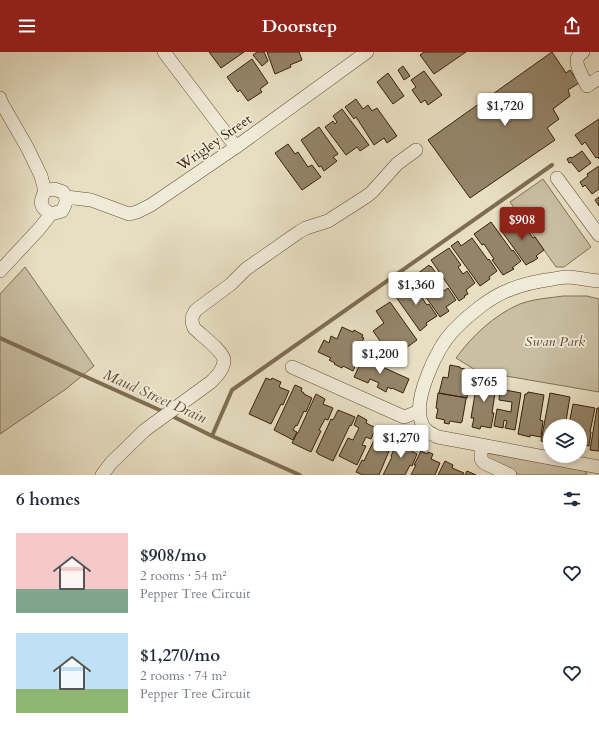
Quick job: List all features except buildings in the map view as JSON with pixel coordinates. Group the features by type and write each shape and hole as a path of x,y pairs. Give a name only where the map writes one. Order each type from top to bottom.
{"street":[{"path":"164,52 236,147"},
{"name":"Wrigley Street","path":"66,197 90,200 129,214 137,212 151,205 236,147 367,52"},
{"path":"583,52 578,56 577,62 587,86 599,78"},
{"path":"0,98 41,176 45,192"},
{"path":"102,475 111,463 137,437 151,425 211,382 223,366 223,358 219,351 194,328 191,319 196,310 231,284 246,269 299,232 306,228 328,221 367,196 397,164 416,150"},
{"path":"557,178 599,235"},
{"path":"0,271 39,229 50,214 62,211 66,205 66,197 63,192 54,189 45,192 42,196 42,207 50,214"},
{"path":"597,470 438,437 427,432 421,422 420,404 429,370 438,352 452,332 468,316 488,302 508,290 530,283 568,277 599,281"},
{"path":"292,367 404,417 420,411"},
{"path":"481,446 480,459 484,463 510,475"}],"green space":[{"path":"543,179 591,247 564,267 556,267 510,202"},
{"path":"25,267 94,366 66,389 0,434 0,294"},
{"name":"Swan Park","path":"563,296 587,296 599,299 599,392 477,371 456,358 476,334 501,314 520,304 530,301"},
{"path":"487,453 583,470 587,475 520,475 487,460"}],"waterway":[{"path":"212,436 232,390 552,165"},
{"name":"Maud Street Drain","path":"0,338 164,412"},
{"name":"Maud Street Drain","path":"170,415 212,436 300,475"}]}
